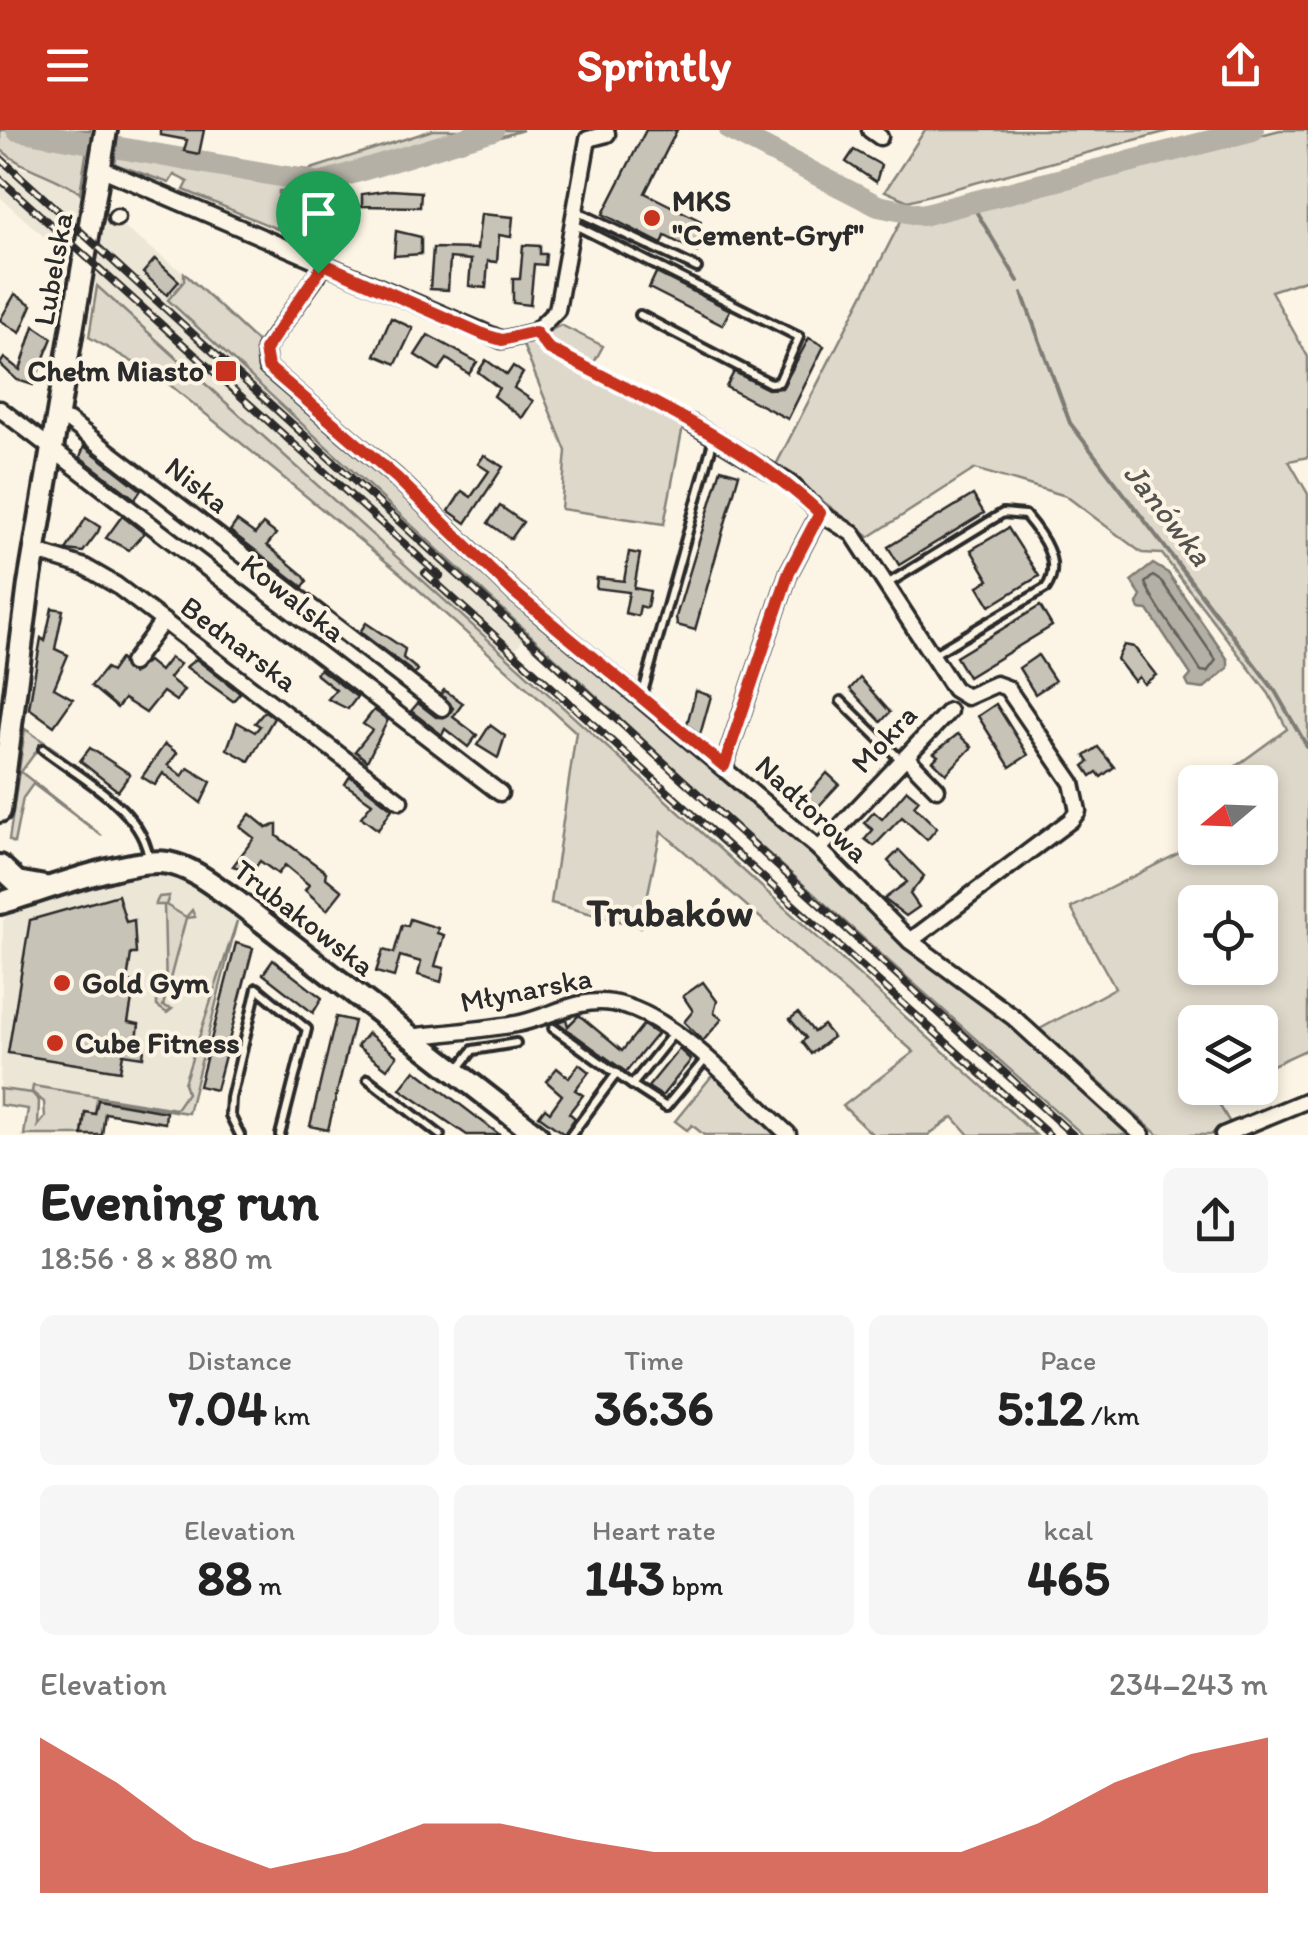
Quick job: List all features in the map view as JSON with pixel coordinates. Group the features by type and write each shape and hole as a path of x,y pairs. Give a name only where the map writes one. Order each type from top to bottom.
{"main road":[{"name":"Lubelska","path":"0,749 105,133"},
{"name":"Lubelska","path":"0,811 8,703"},
{"name":"Trubakowska","path":"0,903 148,862 169,863 202,877 537,1135"},
{"path":"0,866 17,882 52,888"}],"street":[{"path":"101,164 131,185 502,340 535,332 557,310 588,139 607,134"},
{"name":"Nadtorowa","path":"324,264 265,350 268,367 397,478 515,593 819,850 910,942 1012,1017 1142,1135"},
{"name":"Kowalska","path":"0,410 500,793"},
{"name":"Niska","path":"58,418 69,421 442,708"},
{"path":"690,423 791,484 820,513 853,534 954,689 966,697 996,684 1015,697 1072,783 1078,810 910,942"},
{"path":"724,766 789,572 820,513"},
{"name":"Bednarska","path":"34,551 85,567 164,621 400,801"},
{"path":"132,663 164,621"},
{"name":"Mokra","path":"819,850 949,710"},
{"path":"904,759 937,789"},
{"name":"Młynarska","path":"408,1038 520,1023 570,1004 610,1002 645,1013 674,1033 788,1134"},
{"path":"1222,1135 1308,1100"}],"lane":[{"path":"575,218 697,268"},
{"path":"575,218 800,337 779,382 770,383 640,315"},
{"path":"535,332 548,348 690,423"},
{"path":"642,698 714,436"},
{"path":"887,584 1002,513 1025,515 1046,543 1054,576 1046,588 932,655"},
{"path":"841,702 904,759"},
{"path":"43,749 132,819 146,838 148,862"},
{"path":"240,1135 230,1116 232,1098 257,988 308,1029 280,1135"},
{"path":"552,1028 666,1107 705,1060"},
{"path":"632,1085 674,1033"},
{"path":"456,1073 472,1050 516,1044"},
{"path":"571,1135 617,1073"},
{"path":"368,1080 440,1135"}],"shaded area":[{"path":"0,130 90,130 80,193 0,149"},
{"path":"433,130 523,130 326,190 279,191 277,229 184,190 188,182 174,175 169,183 115,164 118,146 281,171 282,167 308,170"},
{"path":"925,130 1172,130 908,201 885,191"},
{"path":"1280,130 1308,130 1308,279 1271,291 1308,357 1308,457 1289,461 1308,494 1308,1049 1278,1063 1278,1005 1178,1005 1178,1105 1219,1105 1230,1123 1210,1135 1158,1135 1040,1029 1115,988 1071,908 1178,854 1178,865 1278,865 1278,765 1238,765 1287,729 1269,694 1162,554 1142,553 1066,496 975,469 869,537 776,465 903,217 925,222"},
{"path":"0,149 21,168 61,180 184,273 184,281 168,300 529,632 508,658 0,197"},
{"path":"184,273 263,347 268,367 1136,1135 1083,1135 701,793 168,300 184,281"},
{"path":"97,286 1036,1135 969,1135 953,1117 928,1135 873,1135 843,1106 914,1052 661,831 641,927 551,903 576,732 400,573 164,380 89,337"},
{"path":"561,325 603,346 591,368 685,416 664,524 561,509 566,451 523,345"},
{"path":"25,729 59,752 43,742 21,772 102,836 33,784 23,798 14,843 9,840"},
{"path":"143,873 167,874 195,885 238,921 188,1113 98,1100 96,1110 0,1095 3,921 9,913"},
{"path":"169,896 166,905 186,917 192,910 195,917 186,918 163,1006 172,1009 167,1013 157,1006 157,992 166,991 164,905 155,905 159,897"},
{"path":"237,921 188,1113 97,1099 95,1114 85,1113 82,1135 24,1135 28,1109 0,1105 0,1089 32,1093 39,1101 38,1126 45,1117 44,1102 32,1092 33,1086 176,1109 187,1093 184,1083"},
{"path":"715,1072 783,1135 704,1135 692,1125 687,1130 675,1121"}],"water":[{"path":"1153,564 1168,573 1228,660 1228,668 1203,689 1189,687 1186,681 1191,675 1148,610 1139,609 1137,604 1141,596 1131,581"}],"building":[{"path":"160,130 204,130 199,154 184,151 187,140 160,135"},
{"name":"MKS \"Cement-Gryf\"","path":"646,130 677,130 645,193 701,221 696,231 705,236 697,252 665,236 662,244 603,214"},
{"path":"854,150 881,165 876,182 846,162"},
{"path":"391,190 421,192 420,207 362,206 362,194"},
{"path":"481,214 513,217 511,237 499,235 497,262 488,261 486,288 469,286 471,260 450,258 448,290 430,289 433,248 477,249"},
{"path":"396,231 421,237 421,254 394,256"},
{"path":"523,245 540,246 540,254 546,254 545,265 534,264 530,305 513,303 513,279 520,279"},
{"path":"155,259 179,281 167,295 143,273"},
{"path":"656,273 730,310 722,325 649,288"},
{"path":"15,294 32,305 20,333 0,320"},
{"path":"391,318 413,328 396,364 375,355"},
{"path":"34,326 52,338 33,385 17,380 0,364 4,358 20,370"},
{"path":"428,335 477,362 469,374 447,359 439,370 415,355"},
{"path":"809,338 824,346 788,419 726,387 734,372 768,389 782,388"},
{"path":"486,360 507,375 513,366 523,373 514,388 533,401 522,418 494,396 499,388 478,372"},
{"path":"84,446 141,490 135,499 80,457"},
{"path":"484,455 503,467 466,523 449,511 462,491 471,497 489,471 478,464"},
{"path":"721,469 739,474 695,630 677,625 676,617"},
{"path":"973,495 984,513 899,565 888,547"},
{"path":"500,506 523,522 511,539 488,523"},
{"path":"122,516 144,533 129,550 106,538"},
{"path":"86,518 100,527 98,532 83,552 66,550"},
{"path":"237,521 255,534 263,524 276,534 267,545 303,575 307,581 303,587 230,531"},
{"path":"1008,528 1039,576 990,606 978,586 989,580 971,550"},
{"path":"629,552 640,554 634,588 650,591 647,608 640,606 638,616 625,613 629,592 596,588 597,578 624,581"},
{"path":"1040,606 1052,626 968,677 956,657"},
{"path":"52,608 63,610 55,649 68,655 54,688 73,699 54,726 29,708 41,638 45,641"},
{"path":"366,623 405,649 403,658 418,670 415,674 360,632"},
{"path":"1124,645 1134,647 1156,675 1144,684 1139,677 1134,681 1117,659"},
{"path":"1038,655 1055,681 1035,694 1019,668"},
{"path":"170,658 180,664 169,678 184,690 176,701 163,692 146,713 124,699 117,708 91,686 106,668 111,672 120,659 132,674 148,661 160,671"},
{"path":"196,659 240,693 233,701 186,667"},
{"path":"320,669 357,697 348,709 328,699 336,690 316,674"},
{"path":"860,678 890,712 881,722 850,689"},
{"path":"444,690 463,703 453,717 477,735 468,747 445,729 442,735 411,711 418,703 436,717 447,717 453,708 441,694"},
{"path":"696,691 711,696 700,735 687,724"},
{"path":"996,704 1028,755 1010,767 978,716"},
{"path":"374,710 388,720 367,761 355,751 372,730 363,724"},
{"path":"265,711 274,718 249,761 227,749 237,722 255,732 260,726 255,723"},
{"path":"490,725 505,736 498,758 477,745"},
{"path":"958,734 972,747 946,774 933,761 938,756 934,753"},
{"path":"165,744 177,753 168,765 182,776 188,768 211,782 201,803 163,773 155,785 142,777"},
{"path":"1098,747 1114,767 1101,777 1097,772 1091,776 1084,766 1089,762 1085,756"},
{"path":"90,748 130,774 118,791 80,761"},
{"path":"827,773 839,784 817,808 805,798"},
{"path":"350,776 392,809 378,830 361,817 372,803 345,784"},
{"path":"907,790 919,800 914,806 937,828 927,840 902,817 874,846 865,839 873,830 864,823 874,812 882,819"},
{"path":"250,814 267,828 277,824 277,836 326,872 325,877 342,891 327,910 305,890 309,885 285,865 278,874 260,861 252,872 233,866 254,838 240,827"},
{"path":"899,850 924,876 910,894 919,907 906,916 884,899 907,882 888,861"},
{"path":"118,895 126,922 134,920 136,954 131,954 127,982 135,983 128,1022 139,1024 136,1047 144,1048 143,1057 123,1054 120,1071 8,1053 30,920"},
{"path":"410,919 438,928 437,933 444,935 435,966 444,968 441,982 418,975 421,962 400,956 394,977 376,972 383,950 394,953 402,925 408,926"},
{"path":"236,943 253,948 216,1090 199,1086"},
{"path":"273,960 322,998 313,1013 263,974"},
{"path":"703,982 717,1001 714,1013 722,1019 703,1041 684,1022 693,1011 683,996"},
{"path":"798,1013 814,1032 823,1025 833,1037 811,1054 802,1042 806,1038 790,1019"},
{"path":"579,1015 622,1051 643,1025 657,1034 626,1072 557,1022 566,1019 568,1026"},
{"path":"336,1017 354,1021 328,1130 310,1126"},
{"path":"368,1033 397,1056 387,1069 357,1046"},
{"path":"679,1049 691,1060 662,1096 648,1087"},
{"path":"579,1064 589,1072 575,1090 583,1095 569,1113 575,1118 564,1134 539,1116 545,1108 550,1112 562,1095 546,1081 557,1068 569,1078"},
{"path":"415,1070 500,1135 467,1135 400,1089"},
{"path":"98,1100 166,1112 165,1123 105,1113 102,1135 82,1135 85,1112 95,1114"}],"waterway":[{"path":"17,130 320,183 493,130"},
{"path":"730,130 878,206 922,215 1253,130"},
{"name":"Janówka","path":"971,203 1018,281"},
{"name":"Janówka","path":"1022,293 1070,423 1275,691 1308,748"}],"railway":[{"path":"0,158 1073,1135"},
{"path":"0,179 440,576"},
{"path":"425,573 1049,1135"}],"place":[{"name":"MKS \"Cement-Gryf\"","path":"652,218"},
{"name":"Chełm Miasto","path":"226,371"},
{"name":"Gold Gym","path":"62,983"},
{"name":"Cube Fitness","path":"55,1043"}],"district":[{"name":"Trubaków","path":"670,912"}],"route":[{"path":"324,264 502,340 535,332 548,348 714,436 791,484 820,513 789,572 724,766 515,593 397,478 268,367 265,350 318,273 324,264"}]}
